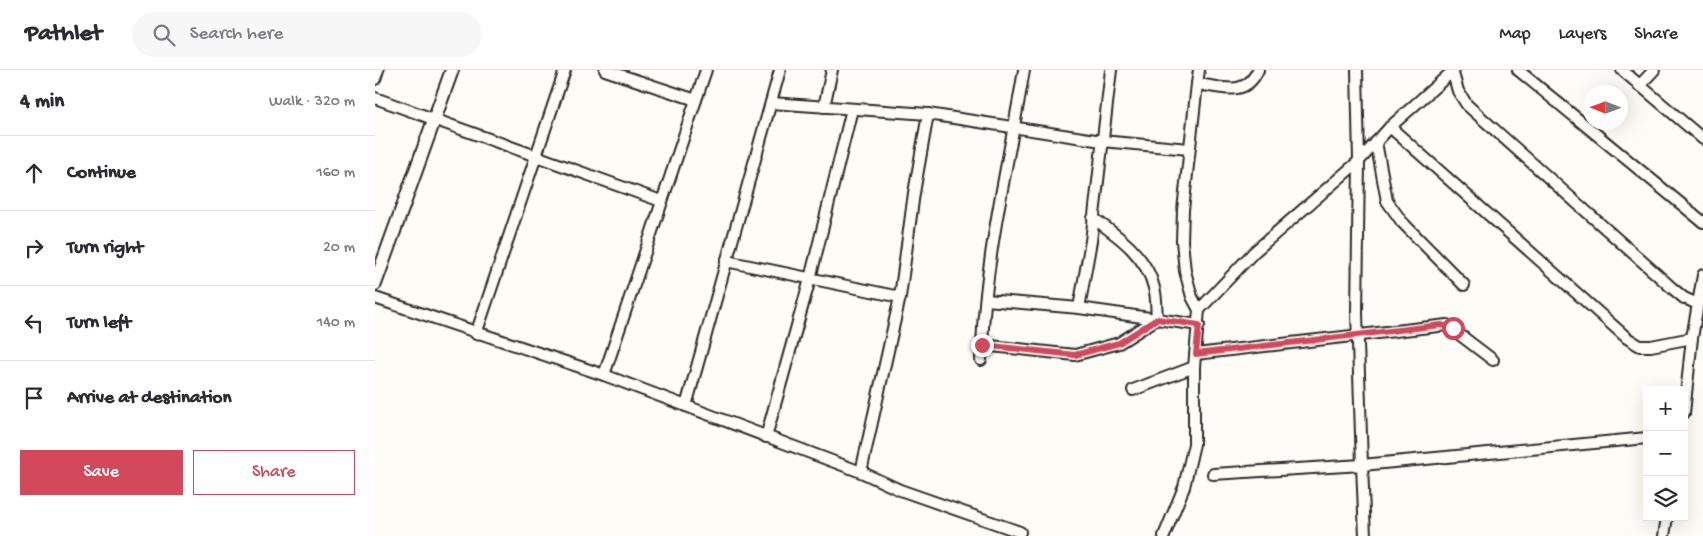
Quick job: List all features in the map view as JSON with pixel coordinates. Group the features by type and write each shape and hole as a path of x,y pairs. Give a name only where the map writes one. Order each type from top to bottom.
{"street":[{"path":"375,79 379,70"},
{"path":"375,284 432,120 452,70"},
{"path":"476,334 565,70"},
{"path":"605,70 696,100"},
{"path":"604,375 706,70"},
{"path":"686,406 780,70"},
{"path":"824,107 832,70"},
{"path":"981,360 986,300 995,232 1024,70"},
{"path":"1079,308 1093,218 1111,70"},
{"path":"1164,536 1184,487 1194,444 1195,367 1199,310 1192,297 1185,271 1182,241 1189,149 1199,70"},
{"path":"1197,84 1239,89 1252,82 1258,70"},
{"path":"1357,70 1359,162 1357,336 1365,536"},
{"path":"1518,70 1703,222"},
{"path":"1622,70 1703,139"},
{"path":"1639,86 1654,70"},
{"path":"1199,310 1254,252 1359,162 1390,126 1453,71 1458,91 1467,105 1672,288 1684,298 1698,304"},
{"path":"375,98 661,201"},
{"path":"771,103 928,114 1014,129 1102,141 1189,149"},
{"path":"767,437 810,279 852,109"},
{"path":"861,472 900,297 914,193 928,114"},
{"path":"1390,126 1627,338 1640,346 1692,338"},
{"path":"1376,142 1387,201 1402,222 1464,285"},
{"path":"1093,218 1122,240 1143,263 1154,287 1157,319"},
{"path":"726,261 900,297"},
{"path":"1687,386 1692,338 1703,275"},
{"path":"375,298 476,334 604,375 861,472 900,490 1020,532"},
{"path":"986,300 1079,308 1199,325"},
{"path":"982,345 1075,355 1119,343 1157,319"},
{"path":"1196,354 1447,325 1493,360"},
{"path":"1133,390 1195,367"},
{"path":"1213,474 1361,465 1643,438"},
{"path":"1664,536 1666,521"}],"route":[{"path":"982,345 1075,355 1119,343 1157,319 1199,325 1196,354 1441,325 1453,328"}]}
